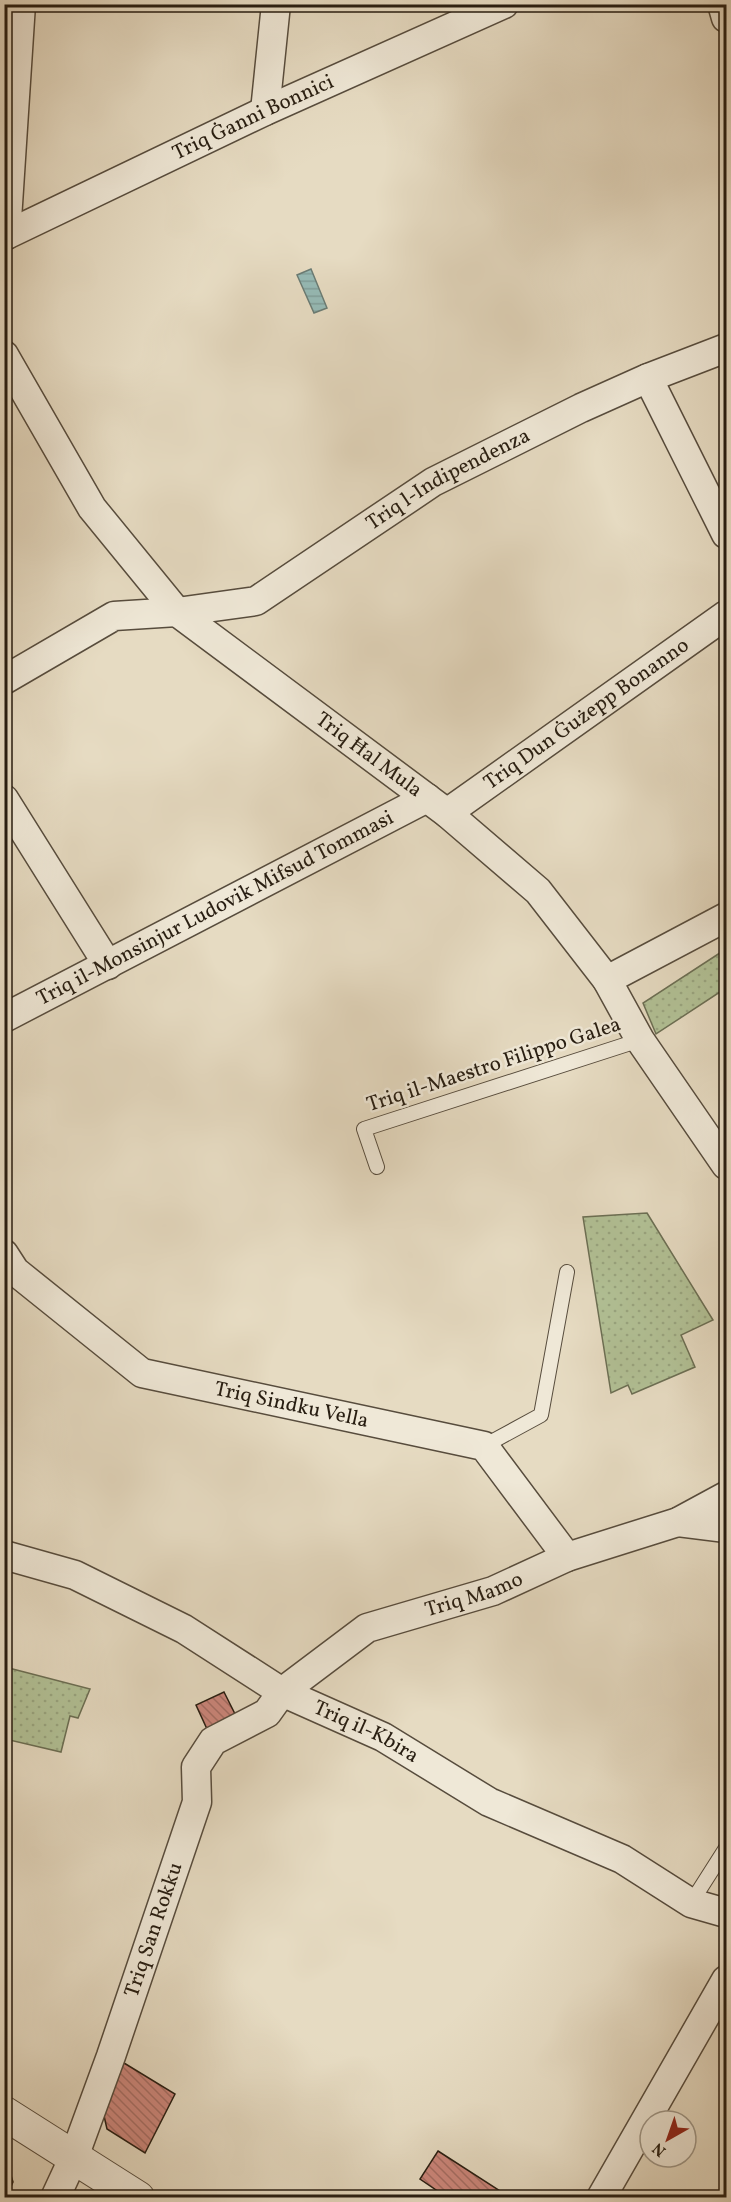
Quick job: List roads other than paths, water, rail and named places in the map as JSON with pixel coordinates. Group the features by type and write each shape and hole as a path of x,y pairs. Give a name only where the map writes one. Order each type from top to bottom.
{"street":[{"path":"5,235 21,4"},
{"path":"265,111 276,4"},
{"name":"Triq Ġanni Bonnici","path":"5,235 265,111 504,4"},
{"path":"722,4 726,18"},
{"name":"Triq l-Indipendenza","path":"4,680 114,616 177,612 256,601 433,482 581,408 648,378 726,348"},
{"name":"Triq Ħal Mula","path":"4,355 92,508 177,612 437,805 538,891 607,980 640,1040 726,1165"},
{"path":"648,378 726,534"},
{"name":"Triq Dun Ġużepp Bonanno","path":"437,805 726,615"},
{"path":"4,798 108,965"},
{"name":"Triq il-Monsinjur Ludovik Mifsud Tommasi","path":"4,1018 437,805"},
{"path":"607,980 726,917"},
{"name":"Triq Sindku Vella","path":"4,1254 15,1271 142,1373 484,1446"},
{"path":"484,1446 567,1557"},
{"name":"Triq Mamo","path":"282,1692 367,1628 493,1591 567,1557 678,1522 726,1496"},
{"name":"Triq Mamo","path":"678,1522 726,1528"},
{"name":"Triq il-Kbira","path":"4,1555 75,1575 184,1629 282,1692 383,1737 489,1802 622,1859 691,1903 726,1913"},
{"name":"Triq San Rokku","path":"55,2198 74,2157 111,2056 196,1802 196,1767 213,1742 267,1713 282,1692"},
{"path":"601,2198 726,1980"},
{"path":"4,2113 138,2198"}],"lane":[{"name":"Triq il-Maestro Filippo Galea","path":"376,1167 364,1129 640,1040"},
{"path":"484,1446 541,1414 567,1272"},
{"path":"691,1903 726,1848"}],"water":[{"path":"311,269 327,308 314,313 297,275"}]}
